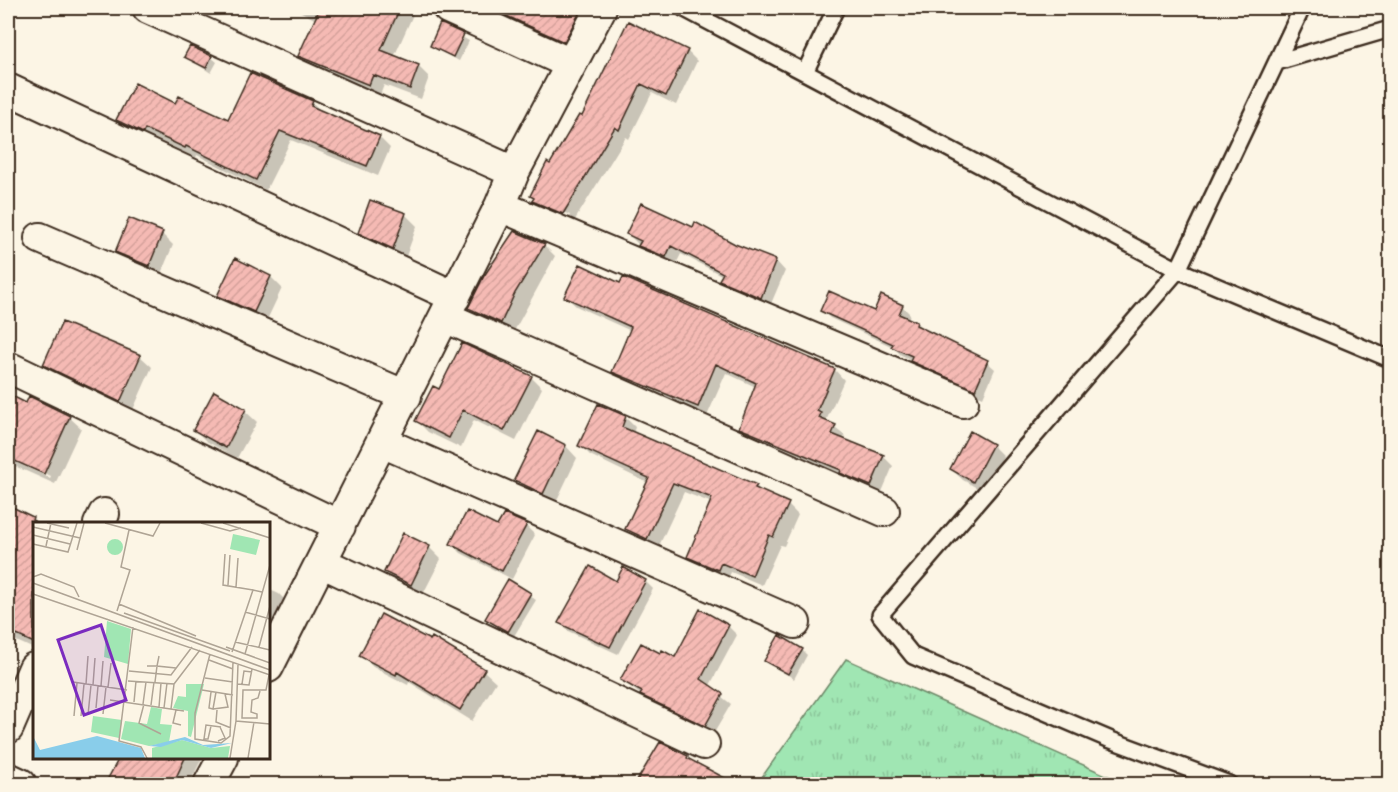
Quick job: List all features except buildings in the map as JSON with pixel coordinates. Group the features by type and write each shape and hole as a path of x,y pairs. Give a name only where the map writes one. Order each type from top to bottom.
{"street":[{"path":"148,8 514,172"},
{"path":"448,8 571,64"},
{"path":"270,663 501,206 514,172 601,8"},
{"path":"8,89 450,307 884,511"},
{"path":"501,206 963,402"},
{"path":"40,238 406,396"},
{"path":"8,367 340,526"},
{"path":"382,442 795,623"},
{"path":"321,562 704,744"},
{"path":"8,728 33,670"},
{"path":"209,784 222,759"},
{"path":"8,778 21,784"}],"lane":[{"path":"683,8 1178,270 1390,359"},
{"path":"805,72 836,8"},
{"path":"1229,784 1111,740 913,656 880,615 1178,270 1302,8"},
{"path":"1277,62 1390,29"}],"green space":[{"path":"846,659 1126,784 757,784"}]}
